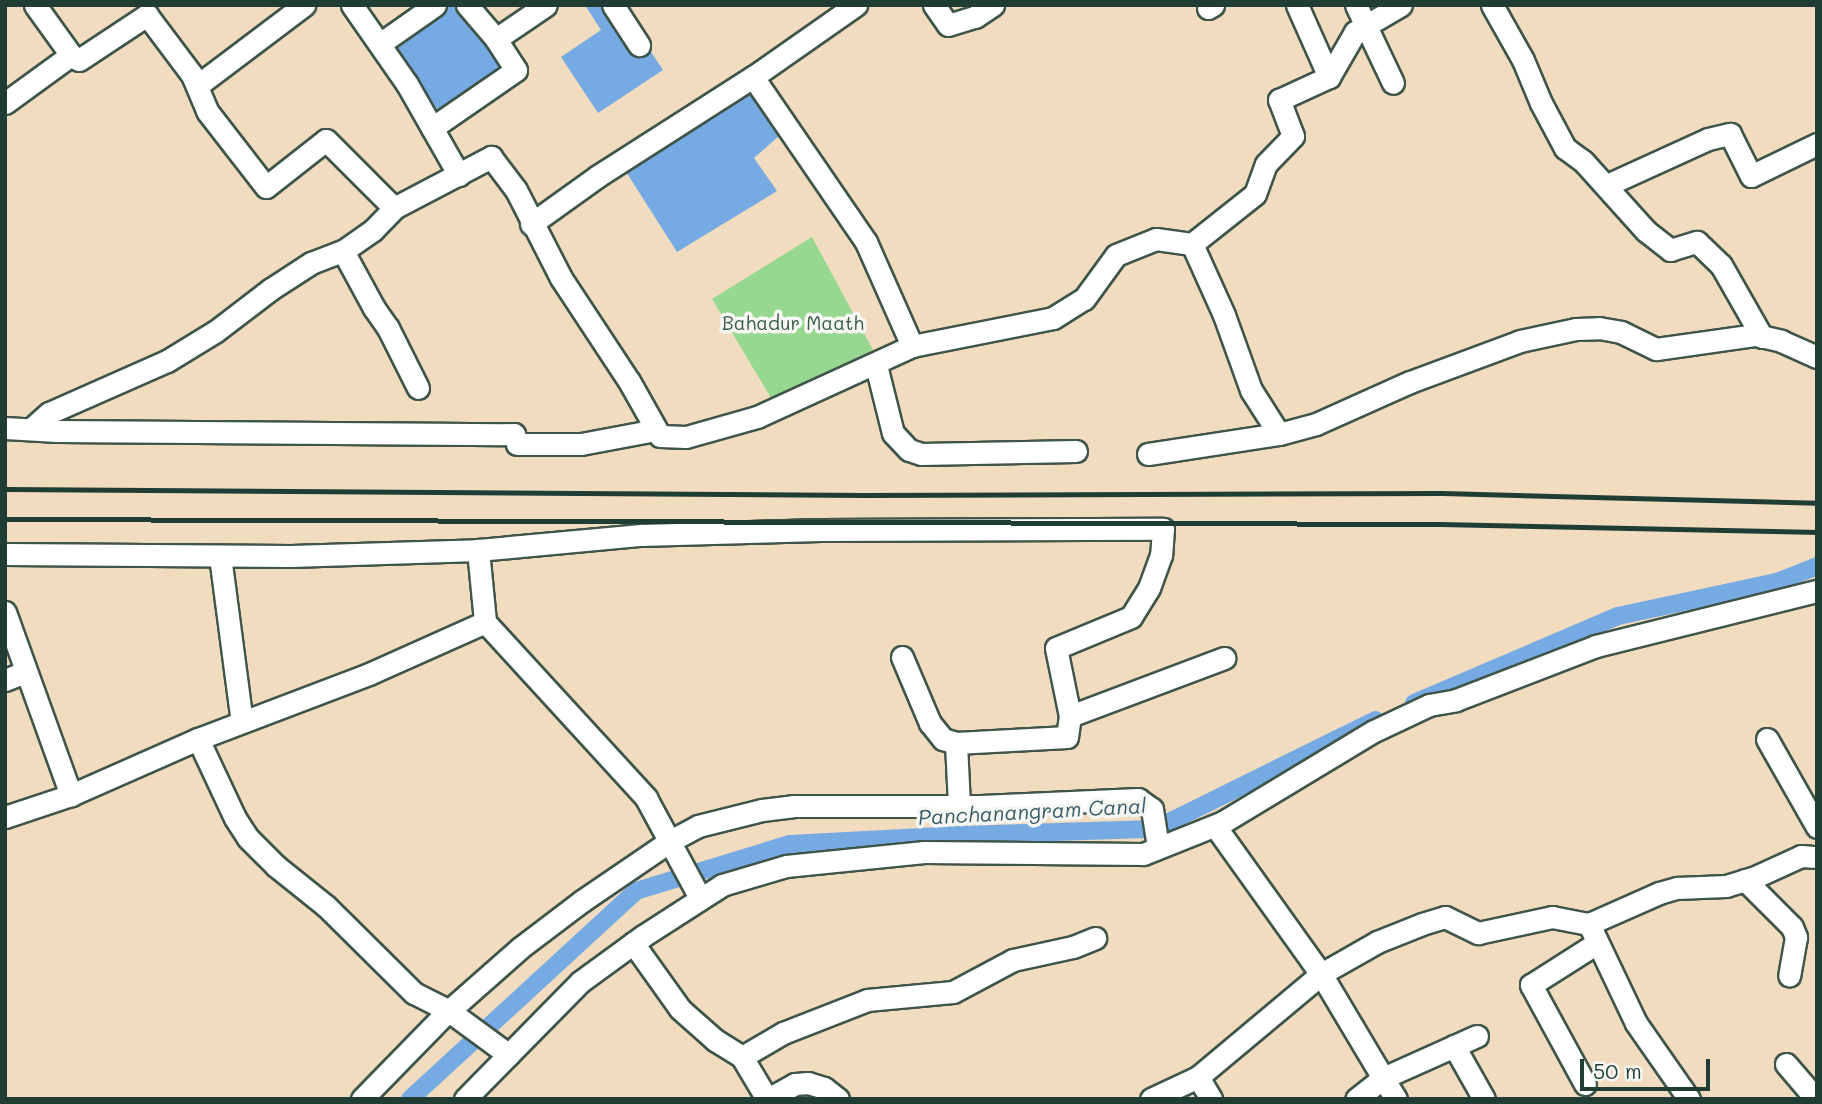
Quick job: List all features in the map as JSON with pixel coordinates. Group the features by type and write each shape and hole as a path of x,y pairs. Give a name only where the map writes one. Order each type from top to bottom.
{"street":[{"path":"35,5 71,55 79,60 147,15 198,85 207,111 266,187 326,140 394,208"},
{"path":"198,85 304,5"},
{"path":"352,5 380,43 459,175"},
{"path":"380,43 435,5"},
{"path":"432,128 516,69 496,39 467,5"},
{"path":"496,39 546,5"},
{"path":"613,5 639,45"},
{"path":"531,223 598,176 753,77 856,5"},
{"path":"934,5 948,26 975,17 993,5"},
{"path":"1297,5 1329,78"},
{"path":"1356,5 1393,83"},
{"path":"14,424 167,361 216,331 291,276 312,263 343,251 373,230 394,208 491,157 516,190 561,278 629,381 660,436 686,437 757,417 876,365 912,346 1053,318 1084,299 1116,255 1156,239 1192,244 1255,194 1265,164 1293,136 1279,100 1329,78 1355,32 1401,5"},
{"path":"1492,5 1523,60 1541,103 1565,148 1583,161 1646,231 1670,250 1697,242 1721,265 1747,305 1762,337"},
{"path":"5,103 71,55"},
{"path":"753,77 866,242 912,346"},
{"path":"1607,185 1707,139 1730,134 1751,176 1817,144"},
{"path":"1192,244 1224,315 1251,390 1279,435"},
{"path":"343,251 388,328 418,388"},
{"path":"1148,454 1279,435 1315,425 1410,382 1531,338 1599,328 1620,332 1656,349 1713,340 1762,337 1781,341 1817,357"},
{"path":"876,365 893,433 909,450 921,454 1076,451"},
{"path":"14,424 514,434 517,444 581,444 656,430"},
{"path":"5,554 220,556 478,550 641,535 820,530 1163,529 1161,555 1149,588 1131,617 1056,648 1070,716 1067,737 956,743 943,739 930,723 902,657"},
{"path":"478,550 485,622 646,798 696,890"},
{"path":"220,556 242,722"},
{"path":"465,1099 580,982 633,943 696,890 786,866 924,852 1143,854 1158,841 1215,826 1374,731 1429,705 1456,700 1596,646 1817,591"},
{"path":"5,611 71,795"},
{"path":"5,817 71,795 198,739 369,674 485,622"},
{"path":"1070,716 1224,658"},
{"path":"5,680 25,672"},
{"path":"198,739 234,818 248,838 276,866 336,915 414,993 449,1011 509,1055"},
{"path":"1767,739 1817,827"},
{"path":"956,743 959,805"},
{"path":"362,1099 449,1011 520,948 674,848 698,826 762,810 807,806 959,805 1138,799 1152,808 1158,841"},
{"path":"1215,826 1321,974 1396,1099"},
{"path":"1585,1084 1531,985 1593,934 1668,891 1726,886 1801,856 1816,854"},
{"path":"1745,880 1792,927 1797,937 1789,975"},
{"path":"1151,1099 1198,1077 1321,974 1377,942 1445,917 1478,933 1552,917 1593,934 1636,1023 1689,1099"},
{"path":"742,1057 783,1033 867,1000 953,992 1013,960 1073,947 1095,938"},
{"path":"633,943 680,1009 715,1040 742,1057 767,1099 795,1084 808,1083 824,1088 838,1099"},
{"path":"1356,1099 1383,1077 1477,1036"},
{"path":"1454,1046 1484,1099"},
{"path":"1786,1064 1816,1099"},
{"path":"1198,1077 1211,1099"}],"green space":[{"name":"Bahadur Maath","path":"812,237 873,350 771,398 712,299"}],"water":[{"path":"440,5 460,5 502,66 438,110 390,40"},
{"path":"585,5 620,5 663,70 598,113 561,57 601,30"},
{"path":"758,82 788,128 754,158 777,191 677,252 623,167"}],"waterway":[{"name":"Panchanangram Canal","path":"1414,703 1618,616 1777,582 1817,566"},
{"name":"Panchanangram Canal","path":"410,1099 636,891 790,844 1155,829 1376,720"}],"railway":[{"path":"5,489 864,495 1442,493 1817,503"},
{"path":"5,519 1442,524 1817,532"}]}
